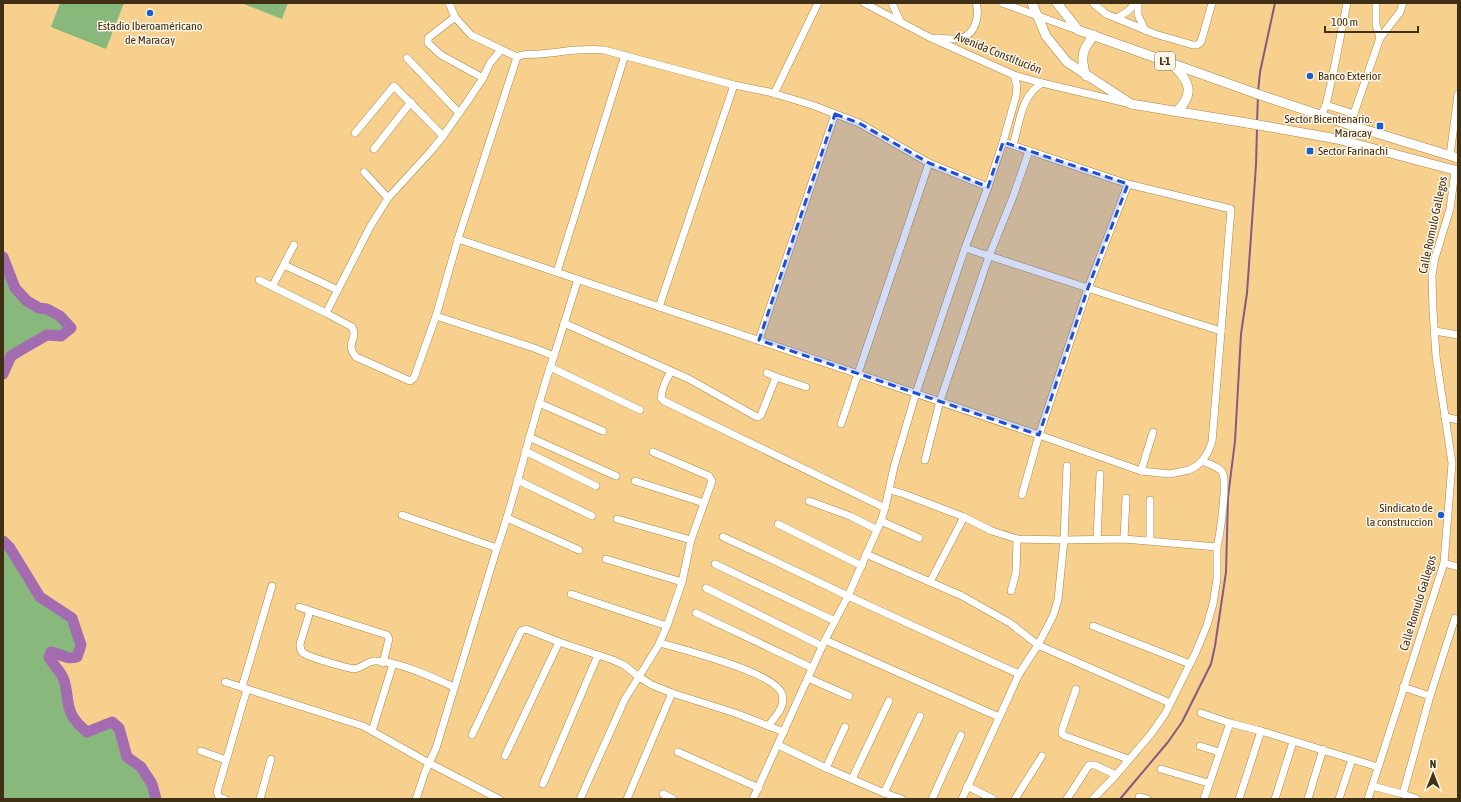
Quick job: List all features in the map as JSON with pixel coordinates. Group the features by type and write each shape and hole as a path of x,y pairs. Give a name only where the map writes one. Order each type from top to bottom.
{"main road":[{"path":"1032,3 1046,36 1067,62 1086,76 1131,104 1268,126 1337,139 1457,171"},
{"path":"1057,3 1078,30"},
{"name":"L-1","path":"1078,30 1263,96 1454,157"},
{"path":"1086,76 1083,65 1083,51 1094,35"},
{"path":"1172,64 1186,80 1188,91 1183,106 1176,112"}],"street":[{"path":"449,3 455,17 471,35 518,57 525,54 585,48 604,50 734,85 774,94 812,105 859,123 929,162 988,187"},
{"path":"774,94 818,3"},
{"name":"Avenida Constitución","path":"864,3 929,37 1014,74 1042,84 1131,104"},
{"path":"892,3 900,21"},
{"path":"929,37 954,40 970,34 974,28 977,17 976,3"},
{"path":"1002,3 1078,30"},
{"path":"1093,3 1106,14 1145,30 1193,45 1197,45 1201,42 1212,3"},
{"path":"1117,18 1128,12 1137,3"},
{"path":"1137,3 1138,15 1145,30"},
{"path":"1321,115 1326,105 1347,3"},
{"path":"1376,3 1376,24 1380,38"},
{"path":"1350,125 1380,38 1400,12 1403,3"},
{"path":"455,17 428,38 428,43 441,55 483,78"},
{"path":"326,313 370,227 388,198 443,136 483,78 490,63 501,50"},
{"path":"557,272 625,55"},
{"path":"259,280 352,327 354,334 351,351 356,357 410,380 414,378 436,316 458,239 518,57"},
{"path":"407,58 459,113"},
{"path":"754,799 812,668 848,596 862,566 876,529 881,521 890,490 894,467 916,393 1004,138 1016,96 1017,86 1014,74"},
{"path":"1013,145 1016,137 1018,122 1027,99 1034,88 1042,84"},
{"path":"659,307 734,85"},
{"path":"355,133 394,86 443,136"},
{"path":"1454,157 1458,94"},
{"path":"374,149 411,102"},
{"path":"1326,105 1354,114"},
{"path":"758,340 835,114"},
{"path":"1004,138 1016,137"},
{"path":"458,239 940,401 1141,471 1176,474 1195,467 1202,461 1212,442 1231,208 1128,184 1029,151 1013,145 1004,138"},
{"path":"925,460 940,401 989,256 1013,197 1029,151"},
{"path":"841,424 929,162"},
{"name":"Calle Romulo Gallegos","path":"1368,799 1444,563 1452,463 1436,356 1433,311 1433,267 1450,208 1457,171"},
{"path":"364,172 388,198"},
{"path":"1022,495 1039,435 1088,288 1128,184"},
{"path":"272,286 294,245"},
{"path":"965,248 1221,330"},
{"path":"284,265 338,290"},
{"path":"416,799 425,772 436,748 497,548 508,518 529,436 578,279"},
{"path":"436,316 554,356"},
{"path":"564,322 689,379 758,417 761,415 776,377"},
{"path":"1435,331 1458,335"},
{"path":"550,367 640,410"},
{"path":"671,372 662,393 661,398 664,401 885,508"},
{"path":"767,373 806,387"},
{"path":"539,403 603,431"},
{"path":"1445,417 1458,420"},
{"path":"1141,471 1153,432"},
{"path":"529,436 616,476"},
{"path":"525,451 596,486"},
{"path":"580,799 625,699 660,643 682,582 691,540 711,487 712,482 709,476 653,452"},
{"path":"1093,799 1151,734 1170,703 1190,664 1207,625 1213,604 1217,579 1217,547 1224,500 1223,474 1220,470 1202,461"},
{"path":"962,799 1019,674 1038,645 1053,616 1058,600 1064,540 1067,466"},
{"path":"1097,539 1100,474"},
{"path":"517,480 592,516"},
{"path":"635,481 704,503"},
{"path":"890,490 964,517 992,531 1017,539 1150,540 1217,547"},
{"path":"1124,539 1126,498"},
{"path":"1150,500 1150,540"},
{"path":"809,501 850,516 876,529"},
{"path":"402,515 497,548"},
{"path":"930,582 964,517"},
{"path":"508,518 579,550"},
{"path":"617,519 691,540"},
{"path":"881,521 919,538"},
{"path":"778,524 862,566"},
{"path":"723,537 1019,674"},
{"path":"1011,592 1016,573 1017,539"},
{"path":"866,554 962,596 1010,623 1038,645 1170,703"},
{"path":"606,559 682,582"},
{"path":"1444,563 1458,567"},
{"path":"715,564 835,621"},
{"path":"225,799 219,797 216,792 226,760 272,586"},
{"path":"706,588 824,643 999,717"},
{"path":"571,594 667,626"},
{"path":"299,607 387,635 389,639 383,663"},
{"path":"310,611 300,644 300,649 302,652 354,669 360,668 369,662 376,661 393,664 432,677 454,687"},
{"path":"696,613 812,668"},
{"path":"1402,794 1430,696 1455,618"},
{"path":"1093,626 1190,664"},
{"path":"472,735 521,631 526,629 624,665 652,685 672,693 735,713 784,732"},
{"path":"505,756 559,642"},
{"path":"660,643 740,667 780,688 783,695 783,705 768,726"},
{"path":"543,784 598,655"},
{"path":"372,731 393,664"},
{"path":"808,678 849,696"},
{"path":"225,682 344,720 372,731 429,763 499,799"},
{"path":"1404,688 1430,696"},
{"path":"1076,689 1062,734 1128,759"},
{"path":"627,799 672,693"},
{"path":"852,779 890,701"},
{"path":"1201,713 1378,767"},
{"path":"884,793 920,716"},
{"path":"1204,799 1208,783 1230,723"},
{"path":"826,768 845,727"},
{"path":"1238,799 1261,731"},
{"path":"932,799 960,735"},
{"path":"1275,799 1293,742"},
{"path":"778,745 826,768 897,798"},
{"path":"1200,746 1219,752"},
{"path":"1308,799 1323,749"},
{"path":"200,751 226,760"},
{"path":"678,752 758,788"},
{"path":"1015,799 1042,756"},
{"path":"260,799 271,759"},
{"path":"1339,799 1352,759"},
{"path":"1067,799 1089,765 1095,765 1116,775"},
{"path":"1161,769 1208,783"},
{"path":"968,786 993,799"},
{"path":"1372,786 1417,799"},
{"path":"663,794 673,799"}],"highlighted area":[{"path":"835,114 859,123 929,163 988,187 1003,142 1128,184 1088,288 1039,435 759,340"}],"green space":[{"path":"60,3 124,3 106,49 51,27"},
{"path":"241,3 288,3 282,19"},
{"path":"3,257 15,288 27,301 39,308 47,309 60,316 71,328 61,336 47,335 11,356 3,374"},
{"path":"3,541 10,548 40,597 72,618 81,645 77,657 66,657 51,652 49,657 64,680 72,716 87,732 112,722 119,728 127,757 141,767 152,784 156,799 3,799"}],"waterway":[{"path":"1258,92 1260,72 1275,3"},
{"path":"1257,122 1258,96"},
{"path":"1120,799 1168,742 1182,722 1211,664 1215,646 1226,572 1228,497 1235,441 1241,334 1247,293 1256,165 1257,128"},
{"path":"3,257 15,288 27,301 39,308 47,309 60,316 71,328 61,336 47,335 11,356 3,374"},
{"path":"3,541 10,548 40,597 72,618 81,645 77,657 66,657 51,652 49,657 64,680 72,716 87,732 112,722 119,728 127,757 141,767 152,784 156,799"}],"place":[{"name":"Estadio Iberoaméricano de Maracay","path":"150,13"},
{"name":"Banco Exterior","path":"1310,76"},
{"name":"Sector Bicentenario. Maracay","path":"1380,126"},
{"name":"Sector Farinachi","path":"1310,151"},
{"name":"Sindicato de la construccion","path":"1441,515"}]}
